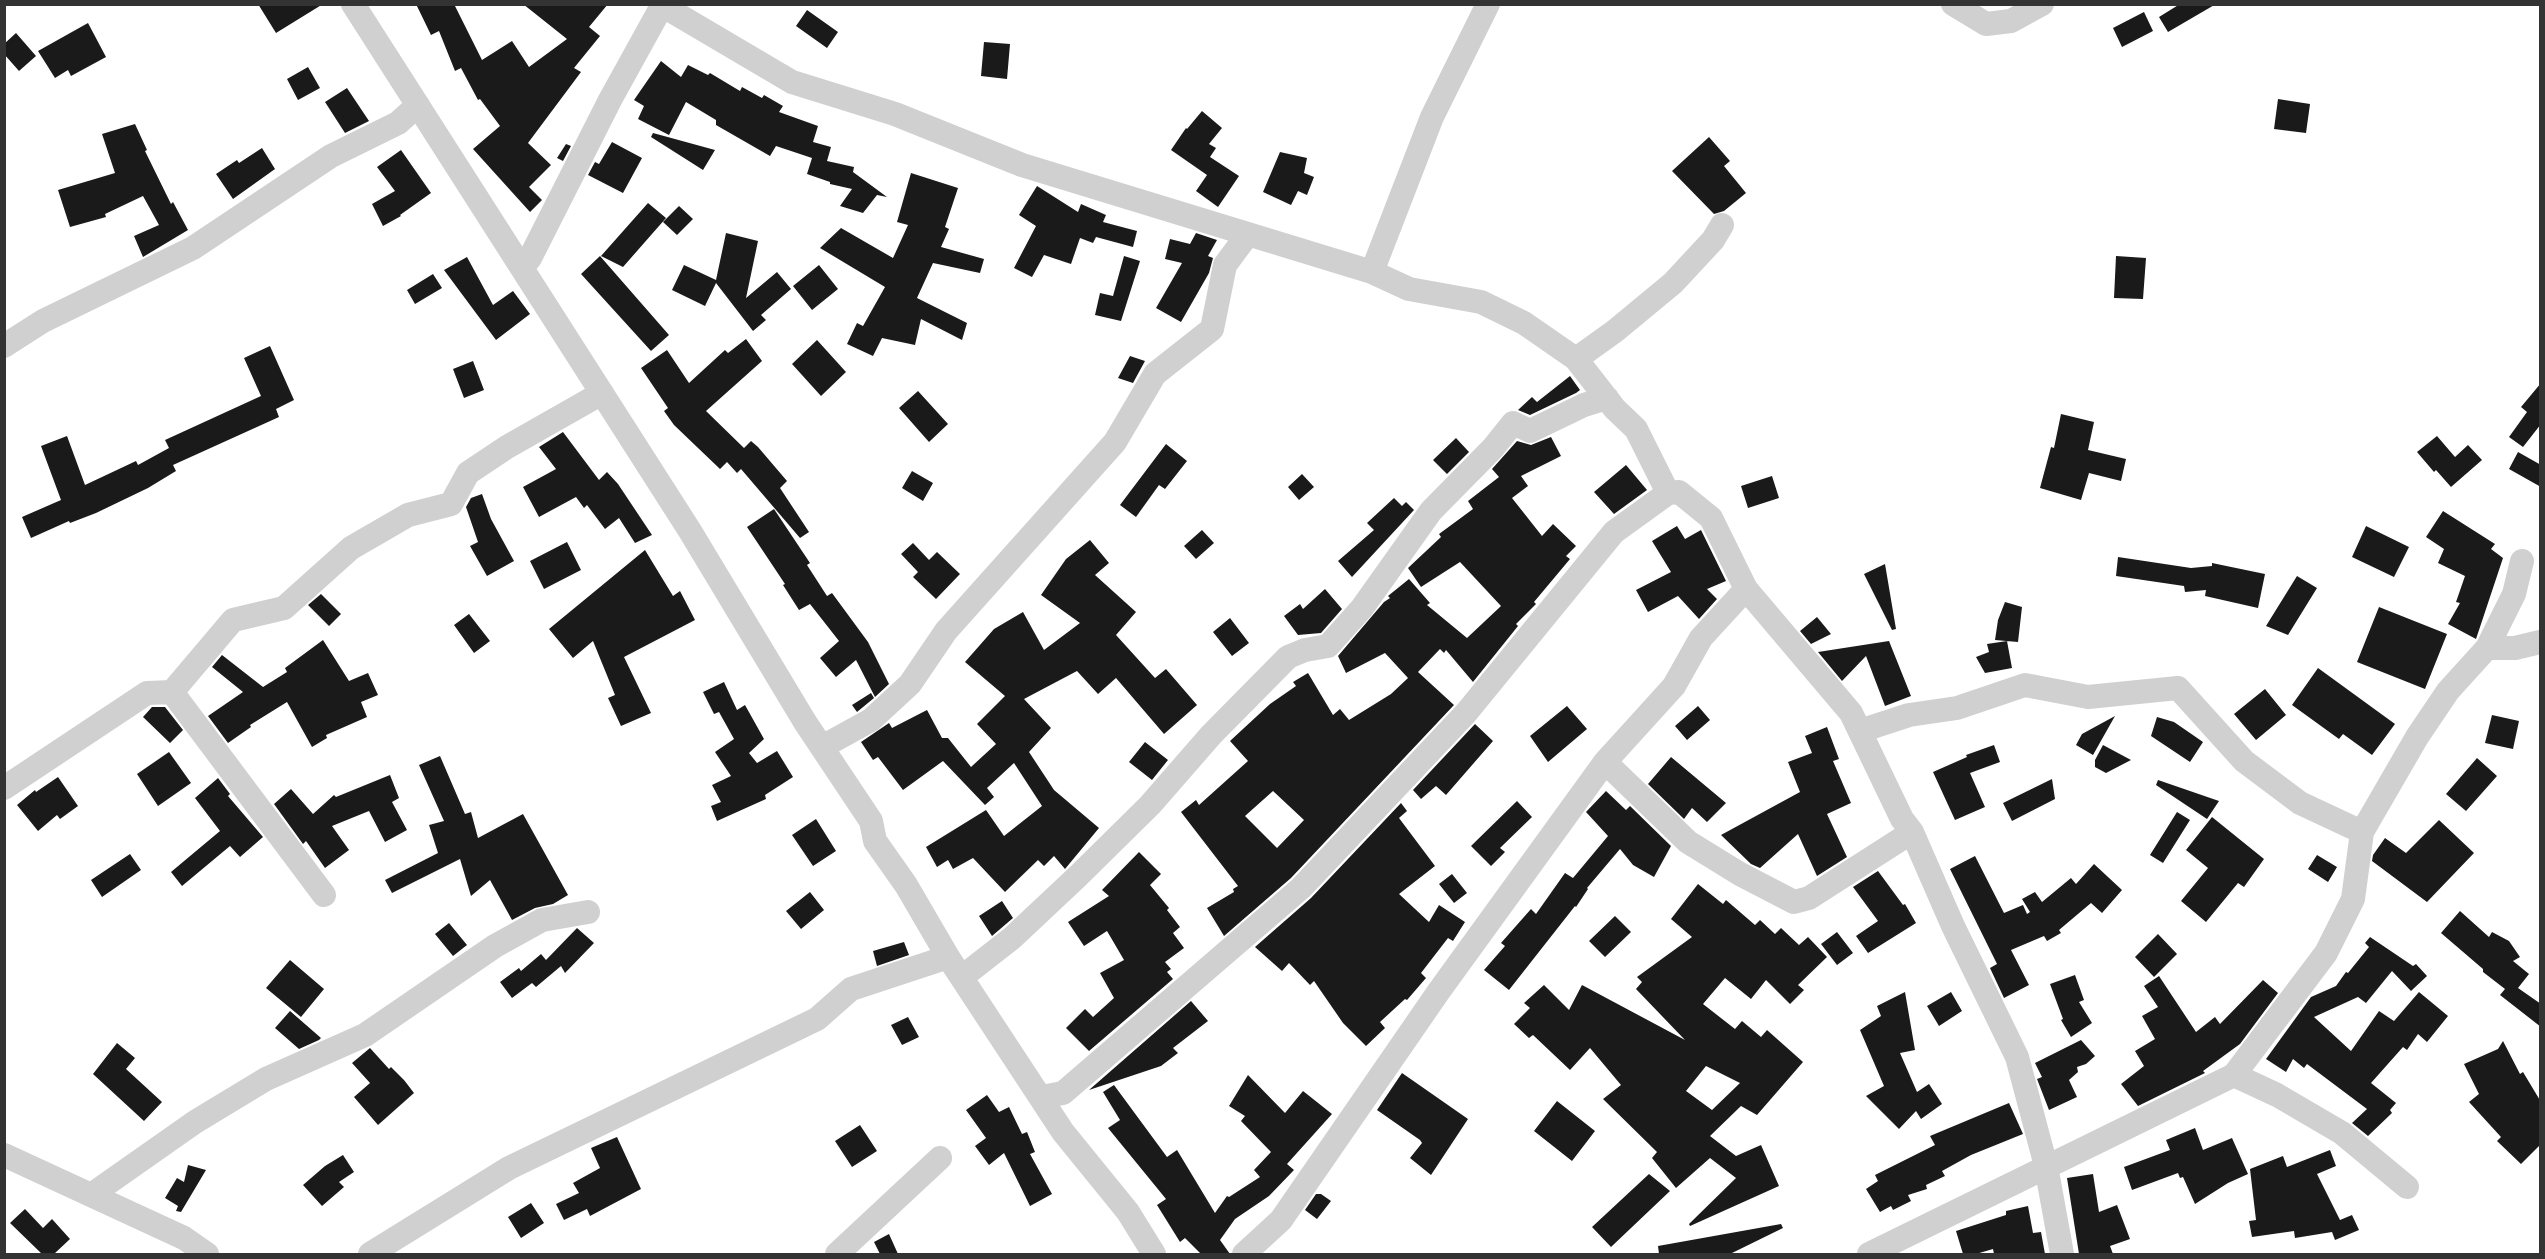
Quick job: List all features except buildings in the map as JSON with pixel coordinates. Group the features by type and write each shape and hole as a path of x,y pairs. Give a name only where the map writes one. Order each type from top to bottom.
{"street":[{"path":"353,4 690,531 822,747 871,821 875,841 906,885 948,957 1063,1132 1128,1212 1154,1254"},
{"path":"1372,272 1432,117 1488,4"},
{"path":"1953,4 1986,24 2010,21 2042,4"},
{"path":"522,268 530,258 610,100 663,5 792,82 895,114 1022,165 1372,272 1409,289 1481,302 1524,323 1576,359 1607,398 1636,429 1668,493"},
{"path":"4,346 43,321 193,248 331,156 398,123 418,105"},
{"path":"1576,359 1615,331 1673,283 1713,240 1722,225"},
{"path":"822,747 871,720 910,684 946,631 1115,442 1155,374 1212,329 1225,265 1248,234"},
{"path":"4,788 147,693 172,692 233,620 284,608 351,548 408,515 451,504 468,473 507,447 602,393"},
{"path":"962,977 1012,938 1078,876 1150,805 1211,735 1288,657 1305,650 1328,646 1362,608 1431,511 1513,423 1530,431 1584,405 1607,398"},
{"path":"1041,1097 1063,1093 1301,888 1466,713 1614,532 1668,493 1679,492 1711,518 1746,590 1851,713 1902,819 1912,832 1953,926 2017,1057 2046,1166 2062,1254"},
{"path":"1869,1254 2234,1075 2326,952 2353,899 2362,832 2417,736 2448,691 2487,648 2514,594 2522,561"},
{"path":"1244,1254 1281,1220 1439,991 1605,762 1674,686 1701,638 1746,590"},
{"path":"2487,648 2515,648 2541,642"},
{"path":"1860,731 1909,715 1957,708 2025,685 2088,697 2178,688 2244,761 2300,803 2362,832"},
{"path":"172,692 324,895"},
{"path":"1605,762 1688,842 1740,874 1794,902 1809,898 1912,832"},
{"path":"91,1195 195,1122 266,1079 364,1035 495,946 542,920 588,912"},
{"path":"370,1254 509,1168 817,1019 851,989 948,957"},
{"path":"2234,1075 2277,1095 2342,1133 2407,1187"},
{"path":"4,1155 184,1238 207,1254"},
{"path":"837,1254 940,1158"}]}
